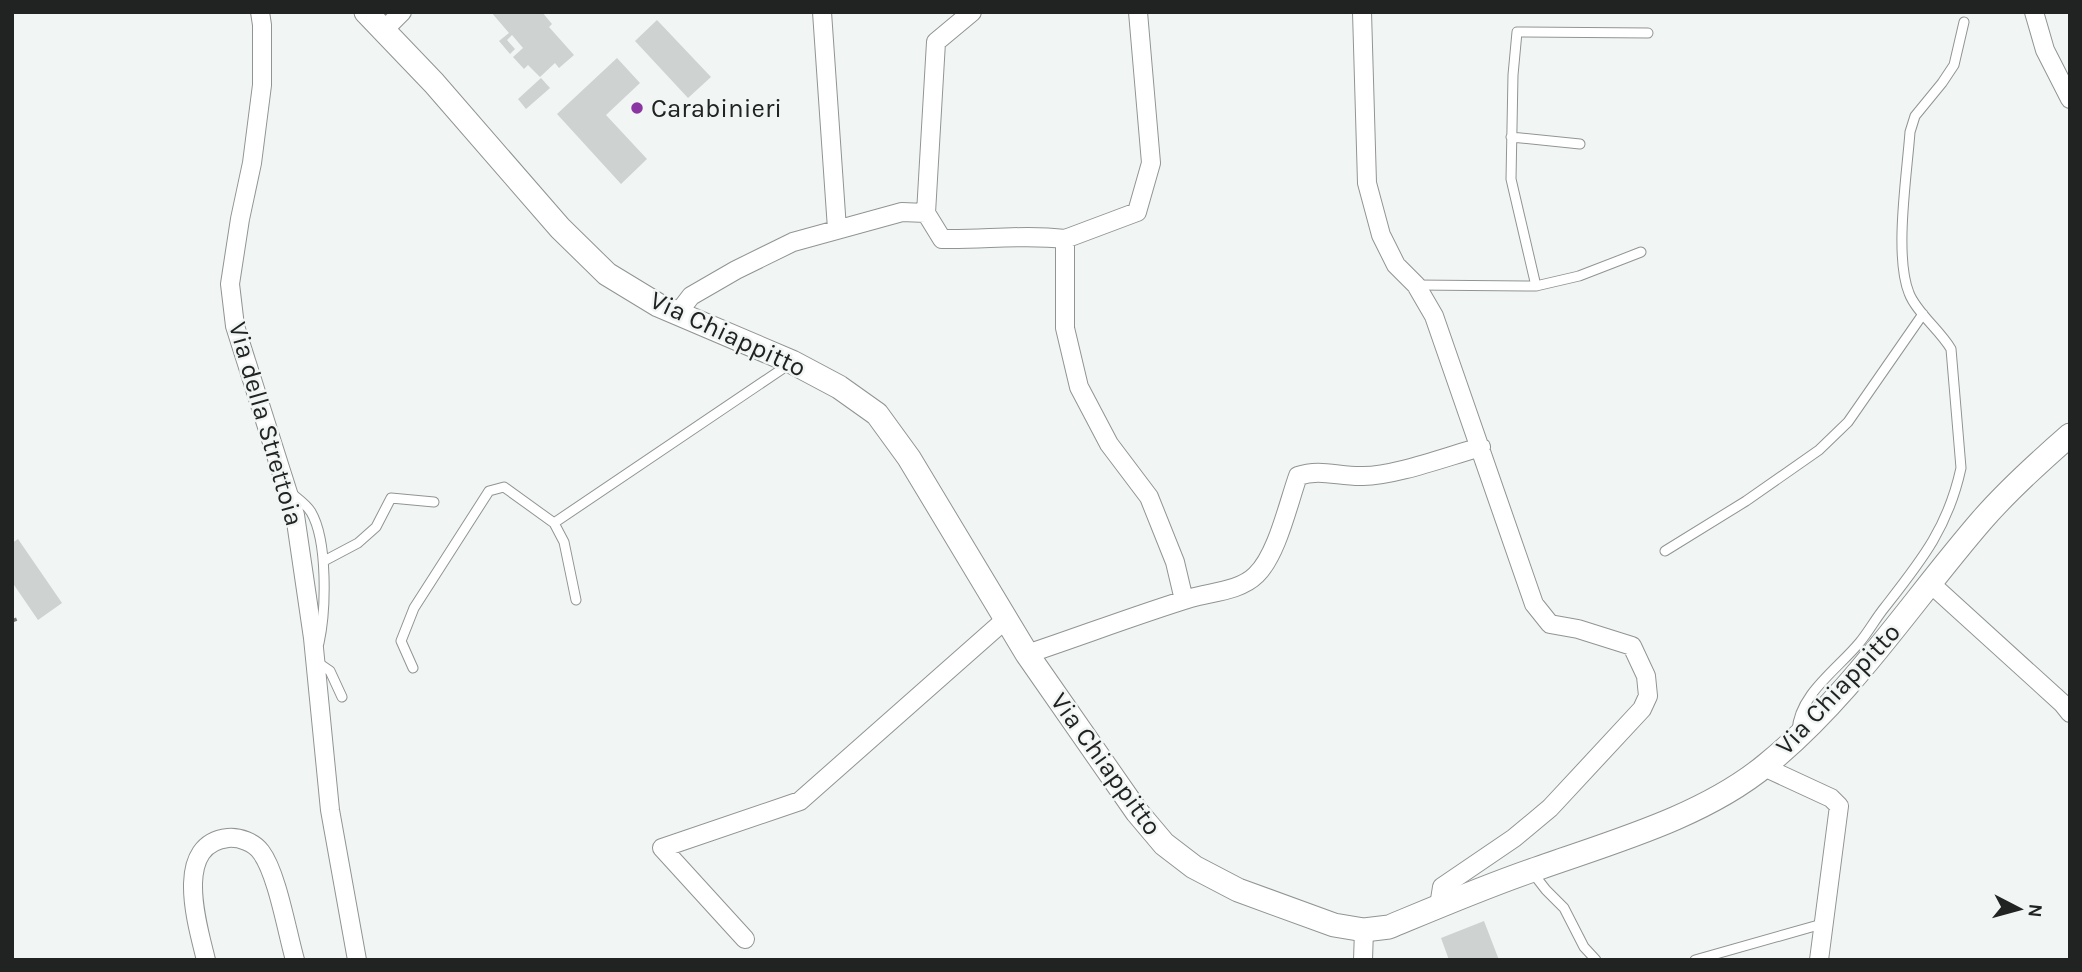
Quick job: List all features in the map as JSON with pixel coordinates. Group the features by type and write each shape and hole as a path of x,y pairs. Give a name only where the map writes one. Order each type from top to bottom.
{"street":[{"name":"Via della Strettoia","path":"260,12 262,85 252,163 230,284 235,326 295,514 315,661 330,810 357,960"},
{"name":"Via Chiappitto","path":"366,12 434,83 559,228 607,274 658,304 792,362 839,387 877,414 909,458 1027,654 1137,812 1164,844 1194,867 1238,890 1334,925 1364,930 1389,927 1531,870 1668,822 1764,767 1797,739 1866,664 1991,510 2026,473 2070,435"},
{"path":"384,30 402,12"},
{"path":"822,12 837,229"},
{"path":"972,12 936,42 926,213 942,239 982,240 1041,236 1065,239 1137,212 1151,163 1138,12"},
{"path":"1362,12 1367,183 1381,235 1396,265 1416,285 1434,316 1534,604 1550,624 1578,629 1632,646 1646,676 1648,696 1642,709 1550,808 1514,838 1442,887 1439,906"},
{"path":"2034,12 2045,50 2070,99"},
{"path":"678,313 691,296 793,242 902,212 926,213"},
{"path":"1065,239 1065,328 1079,387 1109,444 1149,497 1175,562 1184,600"},
{"path":"1027,654 1184,600 1230,588 1256,576 1266,562 1282,525 1298,476 1311,471 1363,477 1390,473 1480,447"},
{"path":"1930,584 2070,713"},
{"path":"745,939 662,848 800,801 1006,619"},
{"path":"1764,767 1831,798 1839,806 1819,960"},
{"path":"206,960 193,894 192,872 209,845 226,838 243,839 259,848 270,864 295,960"},
{"path":"1363,960 1364,930"}],"lane":[{"path":"1797,739 1798,716 1807,699 1861,641 1920,562 1938,535 1958,484 1961,468 1951,349 1941,332 1909,295 1902,253 1910,132 1916,116 1954,65 1964,22"},
{"path":"1536,286 1511,178 1513,75 1517,32 1648,33"},
{"path":"1511,137 1580,144"},
{"path":"1416,285 1536,286 1579,276 1641,252"},
{"path":"1665,551 1819,450 1848,422 1923,314"},
{"path":"554,523 792,362"},
{"path":"413,668 401,641 414,608 489,491 503,487 554,523 564,542 576,600"},
{"path":"289,492 302,501 312,513 324,561 322,629 315,661 330,671 342,697"},
{"path":"324,561 358,543 376,527 391,498 434,502"},
{"path":"1531,870 1564,908 1584,947 1596,960"},
{"path":"1695,960 1822,924"}],"building":[{"path":"491,12 542,12 552,24 549,27 574,55 559,68 555,63 540,77 528,65 524,69 513,57 523,48 512,35 507,40 515,49 510,54 499,41 509,33"},
{"path":"657,20 711,77 688,98 635,41"},
{"path":"617,58 640,83 606,115 647,159 621,184 557,114"},
{"path":"541,78 550,88 526,109 518,99"},
{"path":"18,539 62,603 38,620 12,582 12,543"},
{"path":"1484,921 1499,960 1449,960 1441,938"}],"place":[{"name":"Carabinieri","path":"637,108"}]}
